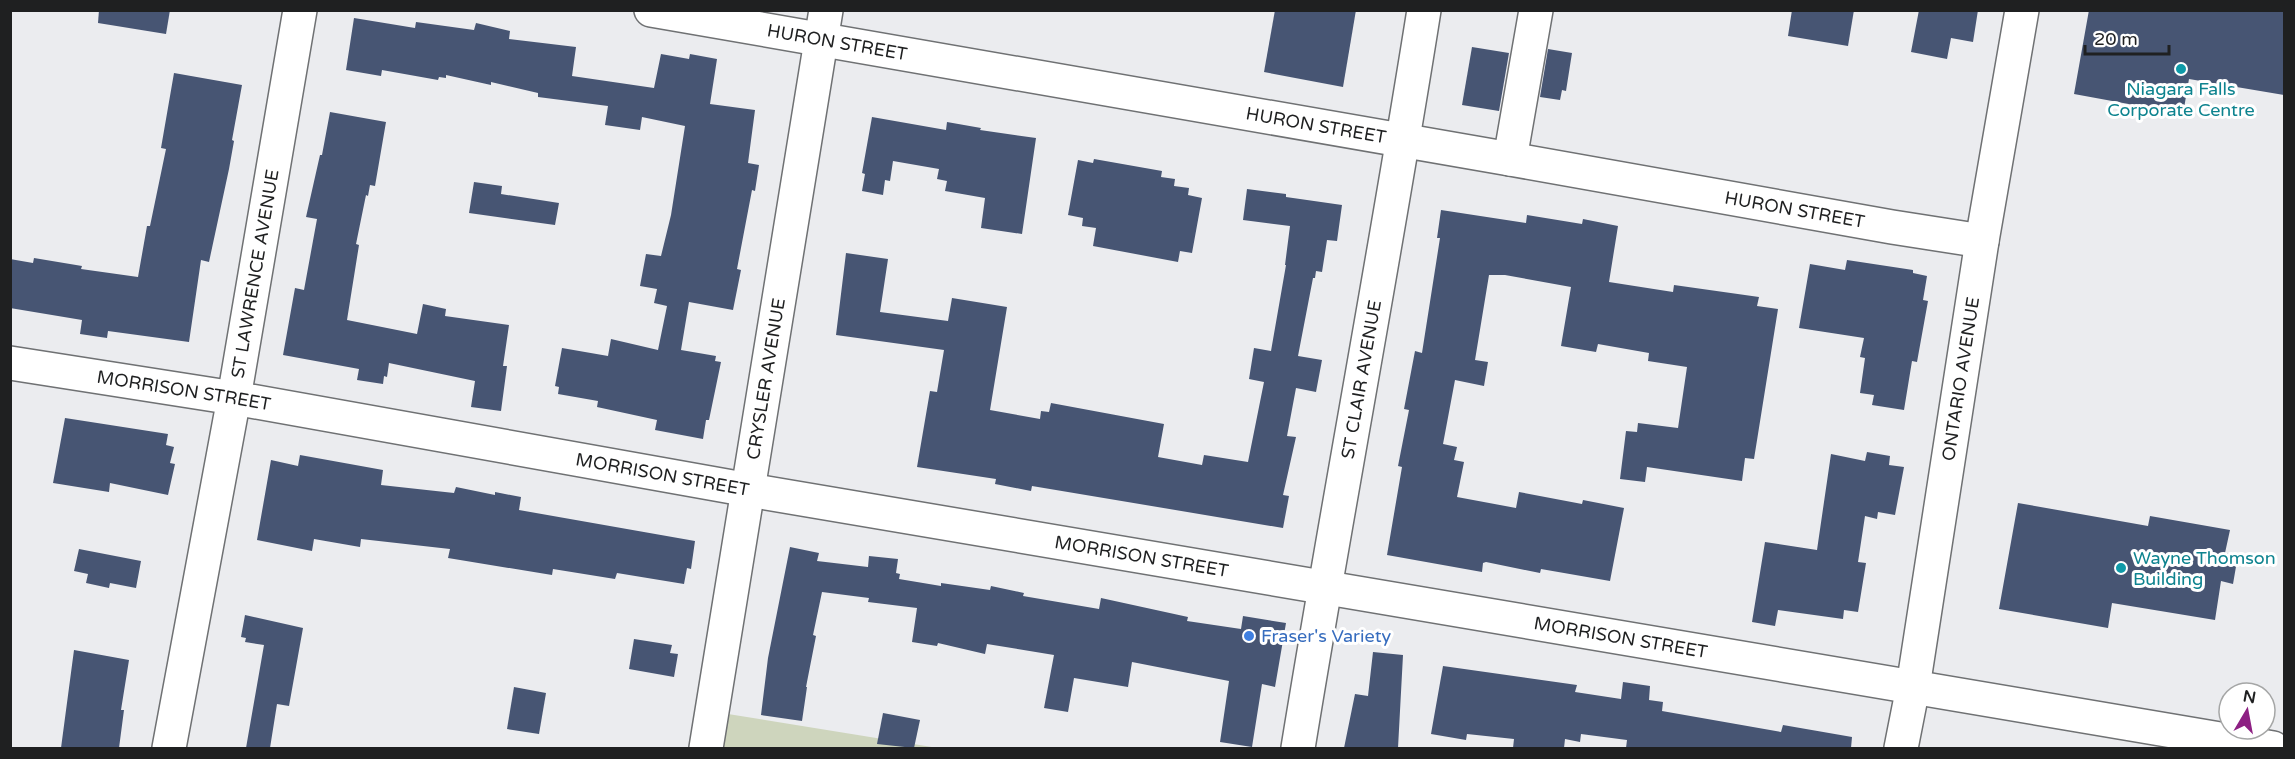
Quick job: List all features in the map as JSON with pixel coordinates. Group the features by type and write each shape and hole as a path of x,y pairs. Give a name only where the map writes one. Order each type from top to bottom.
{"street":[{"name":"ST LAWRENCE AVENUE","path":"169,748 234,398 300,10"},
{"name":"HURON STREET","path":"651,10 824,26 1404,140 1982,241"},
{"name":"ST CLAIR AVENUE","path":"1298,748 1404,140 1424,10"},
{"path":"1510,159 1536,10"},
{"name":"ONTARIO AVENUE","path":"1901,748 1982,241 2022,10"},
{"name":"CRYSLER AVENUE","path":"706,748 824,26"},
{"name":"MORRISON STREET","path":"10,363 234,398 749,490 2274,748"},
{"path":"2274,748 2284,735"}],"green space":[{"path":"728,714 938,748 723,748"}],"building":[{"path":"99,10 170,10 166,34 98,23"},
{"path":"1275,10 1356,10 1343,87 1264,72"},
{"path":"1792,10 1854,10 1848,46 1788,36"},
{"path":"1919,10 1978,10 1973,42 1951,38 1947,59 1911,52"},
{"name":"Niagara Falls Corporate Centre","path":"2089,10 2284,10 2284,95 2189,79 2183,114 2074,94"},
{"path":"354,18 415,28 416,22 474,30 476,23 510,31 509,39 576,47 572,76 654,88 661,54 689,59 690,54 717,59 710,104 755,110 748,163 759,165 737,269 741,270 733,310 689,302 681,350 716,356 715,361 721,362 703,439 655,430 657,420 597,407 598,401 558,394 559,387 555,386 562,348 608,356 611,339 658,350 667,306 654,303 657,289 640,286 646,254 661,256 671,215 685,126 642,117 640,130 605,125 608,106 538,97 538,93 446,75 446,78 439,77 438,80 382,70 381,76 346,70"},
{"path":"1472,47 1509,53 1499,111 1462,105"},
{"path":"1548,49 1572,53 1566,91 1562,90 1560,100 1540,97"},
{"path":"174,73 242,85 229,169 209,262 201,260 189,342 108,331 107,338 80,334 82,320 10,308 10,259 33,263 34,258 82,266 81,269 138,277 147,226 150,226 166,149 161,148"},
{"path":"330,112 386,122 375,186 370,185 368,196 366,195 356,244 359,245 347,320 417,334 423,304 446,309 445,316 509,325 503,366 507,366 501,411 471,407 475,381 389,363 387,377 384,376 383,384 357,380 359,369 283,355 295,288 304,290 317,219 306,217"},
{"path":"872,117 946,130 947,122 981,128 980,130 1036,138 1022,234 981,228 985,198 945,191 947,181 937,179 939,169 893,161 890,181 885,180 883,195 862,191 865,174 862,173"},
{"path":"1094,159 1162,171 1161,177 1175,179 1174,186 1189,188 1188,195 1202,198 1192,253 1180,251 1178,262 1093,246 1096,228 1082,226 1083,218 1068,215 1078,160 1093,163"},
{"path":"474,182 502,186 501,194 559,203 555,225 469,213"},
{"path":"1247,189 1342,205 1337,241 1327,240 1322,272 1316,271 1315,278 1313,278 1298,356 1322,360 1316,392 1296,388 1287,436 1296,437 1283,495 1289,496 1283,528 1032,486 1031,491 995,484 996,479 917,467 930,391 937,392 944,350 836,335 846,253 888,259 880,312 948,321 952,298 1007,307 990,410 1040,419 1041,411 1049,412 1051,403 1164,424 1158,457 1202,465 1204,455 1248,462 1264,382 1249,379 1254,348 1271,351 1286,265 1290,226 1243,220"},
{"path":"1441,210 1526,223 1527,215 1582,224 1583,219 1618,226 1609,282 1673,292 1674,285 1759,297 1757,306 1778,309 1754,459 1745,458 1742,481 1647,467 1645,482 1620,479 1626,431 1637,432 1638,423 1678,428 1687,367 1648,361 1649,353 1598,344 1596,352 1561,346 1571,287 1505,275 1489,275 1475,360 1488,362 1484,386 1455,380 1443,444 1457,447 1454,460 1464,462 1457,497 1516,508 1519,492 1582,504 1583,500 1624,508 1610,581 1541,569 1540,573 1486,562 1483,563 1482,572 1387,555 1402,467 1398,466 1409,410 1404,409 1415,351 1422,353 1440,238 1437,238"},
{"path":"1847,260 1913,270 1913,273 1927,276 1923,300 1928,301 1917,362 1912,361 1904,410 1872,405 1874,395 1860,393 1865,358 1860,357 1864,338 1799,328 1810,264 1845,270"},
{"path":"65,418 168,434 166,445 174,447 170,463 175,464 168,495 110,483 109,492 53,483"},
{"path":"1867,452 1890,456 1889,465 1904,467 1895,515 1878,512 1877,519 1865,516 1858,562 1866,563 1858,612 1844,610 1843,619 1778,610 1775,626 1752,622 1765,542 1817,550 1831,454 1865,461"},
{"path":"300,455 383,470 381,485 454,493 456,487 495,495 495,492 521,497 519,510 695,541 691,569 687,568 684,584 617,573 615,579 553,569 552,575 448,558 450,549 361,539 360,547 314,539 312,551 257,540 271,460 298,466"},
{"name":"Wayne Thomson Building","path":"2018,503 2148,526 2150,516 2230,530 2225,553 2238,555 2233,584 2221,581 2215,620 2112,603 2108,628 1999,609"},
{"path":"790,547 819,553 817,561 868,567 869,556 898,559 896,573 900,574 899,579 941,586 941,583 990,590 991,586 1024,593 1023,596 1099,609 1101,598 1188,617 1187,621 1241,629 1243,616 1286,623 1275,687 1262,684 1252,747 1220,742 1229,681 1132,662 1128,687 1074,678 1068,712 1044,708 1054,655 987,644 985,654 938,643 937,646 912,642 917,608 868,602 869,598 822,592 813,635 816,636 802,721 761,715 768,658"},
{"path":"79,549 141,561 136,588 110,583 109,588 86,583 88,574 74,571"},
{"path":"245,615 303,628 289,706 277,704 270,748 246,748 264,645 245,642 246,638 241,637"},
{"path":"634,639 672,645 670,653 678,654 674,677 629,669"},
{"path":"74,650 129,660 121,710 124,710 119,748 61,748"},
{"path":"1373,652 1403,655 1398,748 1344,748 1355,694 1368,696"},
{"path":"1443,666 1577,685 1575,692 1621,699 1623,682 1650,686 1649,700 1663,702 1662,711 1781,732 1783,725 1852,737 1851,748 1626,748 1627,740 1581,734 1580,742 1565,739 1564,748 1513,748 1514,739 1467,734 1466,740 1431,734"},
{"path":"514,687 546,693 539,734 507,729"},
{"path":"883,713 920,720 914,748 877,744"}],"place":[{"name":"Niagara Falls Corporate Centre","path":"2181,69"},
{"name":"Wayne Thomson Building","path":"2121,568"},
{"name":"Fraser's Variety","path":"1249,636"}]}
